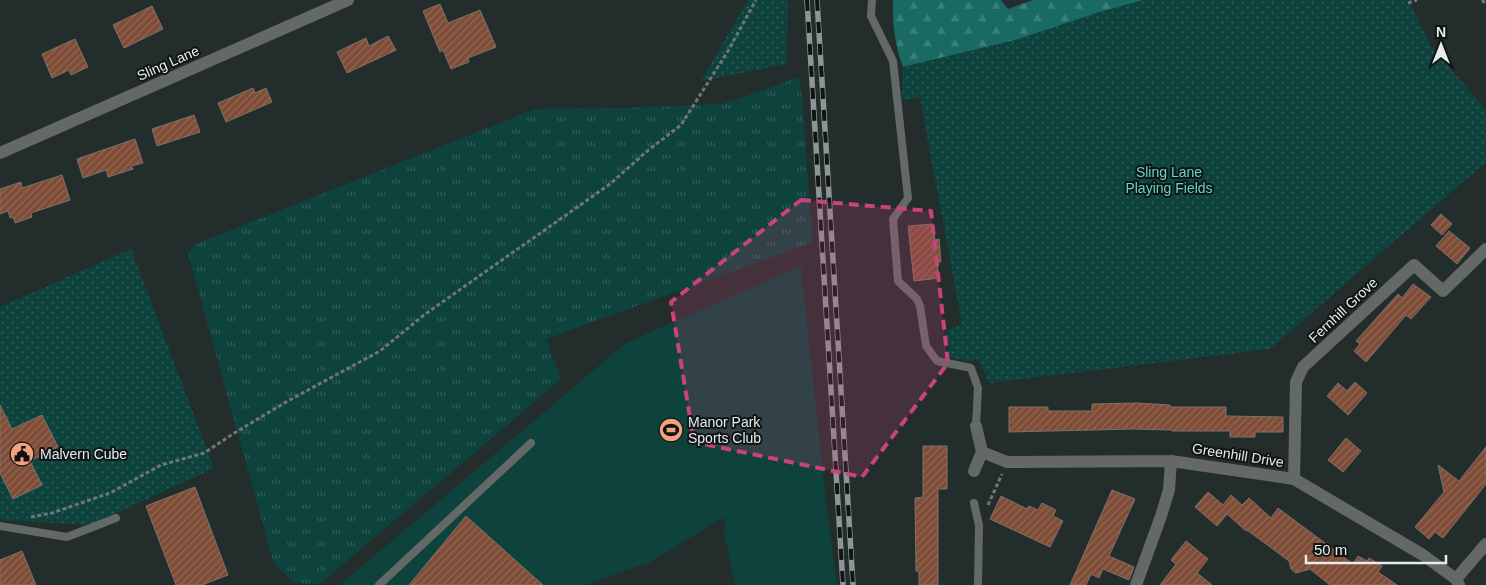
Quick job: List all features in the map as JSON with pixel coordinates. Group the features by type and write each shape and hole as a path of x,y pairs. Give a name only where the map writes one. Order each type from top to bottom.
{"street":[{"name":"Sling Lane","path":"0,153 348,0"},
{"name":"Fernhill Grove","path":"1294,479 1296,382 1304,367 1414,265 1443,290 1486,249"},
{"path":"974,471 982,452 976,426"},
{"name":"Greenhill Drive","path":"982,452 1007,462 1171,460 1294,479 1423,555 1458,582"},
{"path":"1136,585 1169,490 1171,460"},
{"path":"1458,582 1486,544"}],"lane":[{"path":"872,0 871,16 893,61 908,198 893,219 898,280 917,299 920,306 926,346 937,361 971,368 978,388 976,426"},
{"path":"379,585 532,443"},
{"path":"974,504 979,525 978,585"},
{"path":"0,526 67,537 116,518"}],"path":[{"path":"28,518 52,513 110,493 161,465 204,453 286,402 380,351 424,315 610,184 681,124 728,51 756,0"},
{"path":"1408,3 1416,0"},
{"path":"1482,0 1486,4"},
{"path":"979,525 1007,462"}],"highlighted area":[{"path":"801,200 931,211 948,363 862,477 694,442 671,302"}],"green space":[{"path":"748,0 788,0 786,64 701,81"},
{"path":"893,0 1001,0 1008,9 1033,0 1144,0 1100,12 1016,40 903,67 895,34"},
{"name":"Sling Lane Playing Fields","path":"1144,0 1408,0 1431,46 1486,110 1486,162 1270,349 989,383 979,360 965,361 950,357 946,331 962,324 920,97 902,101 903,67 1016,40 1100,12"},
{"path":"800,77 813,242 546,339 561,379 320,584 295,583 274,564 188,254 196,244 535,109 723,104"},
{"path":"131,249 214,468 91,525 0,520 0,307"},
{"name":"Manor Park Sports Club","path":"801,266 827,511 837,585 735,585 723,526 726,525 724,517 648,563 584,585 340,585 626,343"}],"building":[{"path":"440,4 448,23 480,10 496,47 468,58 469,62 451,69 443,50 440,52 423,11"},
{"path":"152,6 163,29 124,48 113,25"},
{"path":"388,36 396,50 347,73 337,52 366,38 369,46"},
{"path":"75,39 88,67 71,75 69,70 52,78 42,54"},
{"path":"253,88 255,93 266,88 272,102 226,122 218,103"},
{"path":"194,115 200,132 157,146 152,129"},
{"path":"135,139 143,163 131,166 133,169 108,177 106,170 83,178 77,159"},
{"path":"62,175 70,200 31,213 32,217 15,223 13,217 10,218 8,211 0,214 0,189 21,182 22,188"},
{"path":"1441,214 1452,224 1442,235 1431,225"},
{"path":"933,224 935,240 939,239 941,262 937,262 939,278 914,281 908,226"},
{"path":"1449,231 1470,248 1457,264 1436,246"},
{"path":"1413,284 1431,297 1411,319 1406,315 1366,362 1354,351 1360,344 1356,341 1398,294 1402,298"},
{"path":"1355,382 1367,393 1348,415 1327,396 1338,383 1347,391"},
{"path":"1136,403 1170,405 1170,407 1226,407 1226,416 1283,417 1283,432 1255,432 1255,437 1230,437 1230,431 1134,429 1009,432 1009,407 1048,407 1048,411 1092,411 1092,404"},
{"name":"Malvern Cube","path":"0,405 12,429 42,415 58,447 30,461 42,485 13,499 0,473"},
{"path":"1346,438 1361,451 1343,472 1328,460"},
{"path":"923,446 947,446 947,489 938,489 938,585 919,585 919,571 916,571 915,498 923,497"},
{"path":"1486,447 1486,484 1443,538 1435,532 1429,539 1415,527 1444,492 1438,465 1459,481"},
{"path":"195,487 228,575 202,585 176,585 146,506"},
{"path":"1112,490 1135,499 1109,556 1134,567 1129,580 1103,569 1099,578 1091,574 1086,585 1070,585"},
{"path":"1208,492 1223,505 1231,495 1242,505 1249,498 1271,518 1278,508 1353,564 1358,556 1367,561 1369,558 1382,566 1378,572 1397,585 1330,585 1310,569 1296,573 1291,569 1289,561 1246,531 1227,514 1217,526 1195,507"},
{"path":"1001,496 1027,509 1029,506 1038,510 1042,503 1056,510 1053,516 1063,521 1050,547 990,519"},
{"path":"466,516 543,585 409,585"},
{"path":"1186,541 1208,559 1197,573 1212,585 1160,585 1176,564 1171,560"},
{"path":"22,551 36,585 0,585 0,560"}],"railway":[{"path":"807,0 843,585"},
{"path":"817,0 853,585"}],"place":[{"name":"Manor Park Sports Club","path":"671,430"},
{"name":"Malvern Cube","path":"22,454"}]}
